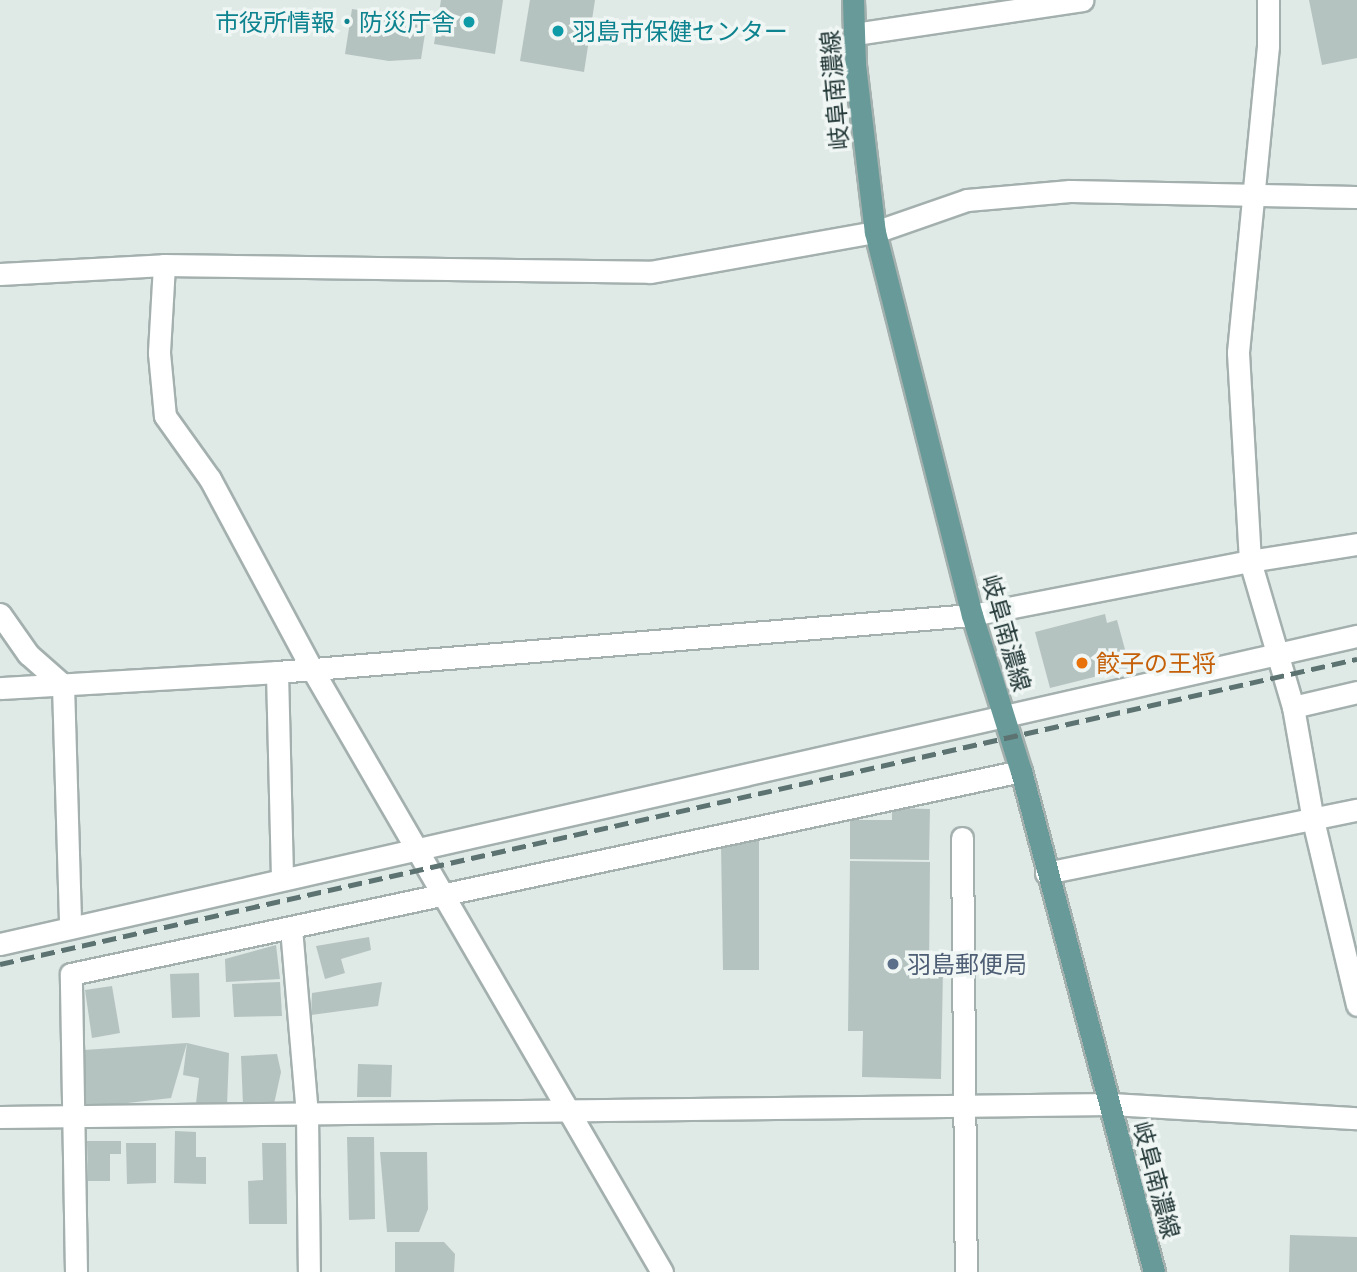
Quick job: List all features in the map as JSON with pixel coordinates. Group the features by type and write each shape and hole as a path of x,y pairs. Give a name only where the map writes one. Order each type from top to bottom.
{"main road":[{"name":"岐阜南濃線","path":"853,0 876,232 972,615 1021,771 1154,1272"}],"street":[{"path":"855,34 1040,3 1082,0"},
{"path":"1268,0 1254,192 1238,352 1250,561 1293,707 1313,820 1357,1005"},
{"path":"0,274 164,265 650,272 876,232 967,200 1070,191 1254,192 1357,197"},
{"path":"164,265 159,353 165,416 210,479 312,669 418,847 662,1272"},
{"path":"0,688 277,672 972,615 1250,561 1357,544"},
{"path":"0,614 28,654 63,685 70,927"},
{"path":"0,944 282,877 1357,636"},
{"path":"277,672 282,877"},
{"path":"1293,707 1357,692"},
{"path":"76,1272 71,974 1021,771"},
{"path":"1046,873 1357,810"},
{"path":"962,838 966,1272"},
{"path":"291,928 307,1114 309,1272"},
{"path":"0,1117 72,1118 566,1108 1111,1104 1357,1118"}],"building":[{"name":"市役所情報・防災庁舎","path":"441,0 503,0 495,54 434,44"},
{"name":"羽島市保健センター","path":"530,0 595,0 584,72 520,61"},
{"path":"1309,0 1357,0 1357,58 1322,65"},
{"path":"352,9 427,21 421,59 389,61 345,54"},
{"path":"1105,614 1107,623 1117,620 1130,668 1050,688 1035,632"},
{"path":"892,808 930,809 929,860 850,859 850,820 892,820"},
{"path":"759,838 759,970 723,970 721,844"},
{"path":"850,861 930,862 929,969 943,969 941,1079 862,1077 863,1031 848,1031"},
{"path":"369,937 371,950 341,959 345,973 325,979 316,946"},
{"path":"276,945 280,979 226,982 225,959"},
{"path":"199,973 200,1017 172,1018 170,974"},
{"path":"280,982 282,1016 234,1017 232,984"},
{"path":"382,982 378,1006 311,1015 312,993"},
{"path":"112,986 120,1033 92,1038 85,990"},
{"path":"187,1043 229,1053 227,1106 196,1103 199,1078 183,1075"},
{"path":"187,1043 171,1098 84,1108 84,1050"},
{"path":"277,1054 281,1072 274,1104 243,1105 241,1056"},
{"path":"358,1064 392,1065 391,1097 357,1097"},
{"path":"175,1131 196,1132 196,1157 206,1157 206,1184 174,1183"},
{"path":"347,1137 374,1137 375,1219 349,1220"},
{"path":"87,1141 121,1141 121,1154 110,1154 110,1181 88,1181"},
{"path":"126,1143 156,1143 156,1183 127,1184"},
{"path":"262,1143 286,1143 287,1224 249,1224 248,1181 263,1180"},
{"path":"380,1152 427,1152 428,1209 419,1232 387,1232"},
{"path":"1290,1235 1357,1237 1357,1272 1289,1272"},
{"path":"395,1242 444,1242 455,1254 454,1272 395,1272"}],"railway":[{"path":"0,964 1357,659"}],"place":[{"name":"市役所情報・防災庁舎","path":"469,22"},
{"name":"羽島市保健センター","path":"558,31"},
{"name":"餃子の王将","path":"1082,663"},
{"name":"羽島郵便局","path":"893,964"}]}
